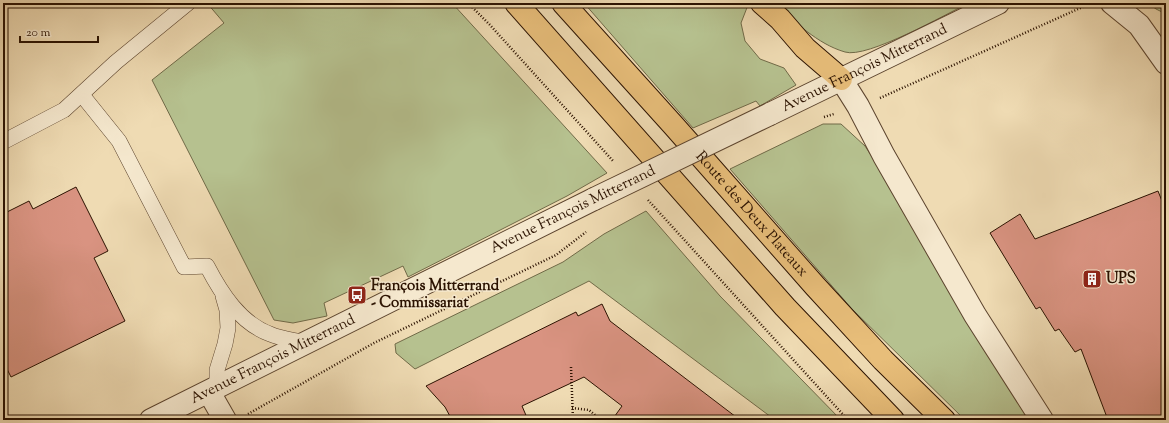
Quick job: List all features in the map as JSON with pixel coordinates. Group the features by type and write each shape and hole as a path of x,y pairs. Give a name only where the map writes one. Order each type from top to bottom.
{"main road":[{"path":"516,3 785,307 893,420"},
{"name":"Route des Deux Plateaux","path":"563,3 674,126 814,286 883,360 944,420"},
{"path":"762,3 780,19 805,48 841,79"}],"street":[{"name":"Avenue François Mitterrand","path":"151,420 594,199 998,3"},
{"path":"1112,3 1139,25 1166,63"},
{"path":"841,79 858,106 884,156 975,316 1042,420"},
{"path":"213,389 235,418"}],"lane":[{"path":"3,142 64,110 116,62 188,3"},
{"path":"82,95 118,141 184,267 206,266 223,295 256,327 270,334 306,343"},
{"path":"213,389 228,328 223,295"}],"path":[{"path":"468,3 490,25 619,168"},
{"name":"Avenue François Mitterrand","path":"823,117 892,94 1092,3"},
{"path":"645,197 848,420"},
{"name":"Avenue François Mitterrand","path":"235,418 374,343 556,255 592,228"},
{"path":"571,367 572,420"},
{"path":"572,408 588,410 601,420"}],"green space":[{"path":"207,3 452,3 607,173 567,196 408,277 403,266 324,303 327,316 293,323 274,320 152,80 224,23"},
{"path":"584,3 745,3 748,5 741,23 745,41 760,59 784,68 796,85 760,106 756,101 693,128"},
{"path":"772,3 969,3 888,42 870,49 856,52 845,52 825,44 816,38"},
{"path":"1148,3 1166,3 1166,14 1156,9"},
{"path":"823,124 841,124 865,146 1032,420 965,420 852,309 730,169"},
{"path":"646,211 720,296 841,420 775,420 589,281 415,369 396,353 395,344 563,262 604,234"}],"building":[{"path":"76,187 108,251 94,258 125,321 11,377 3,361 3,214 29,201 33,209"},
{"name":"UPS","path":"1158,191 1166,211 1166,415 1154,420 1108,420 1081,349 1075,352 1059,329 1055,331 1040,307 1036,309 990,233 1020,214 1035,239"},
{"path":"602,304 610,321 740,420 612,420 622,406 584,377 522,406 528,420 452,420 445,407 426,386 576,312 578,316"}],"place":[{"name":"UPS","path":"1092,279"},
{"name":"François Mitterrand - Commissariat","path":"357,295"}]}
